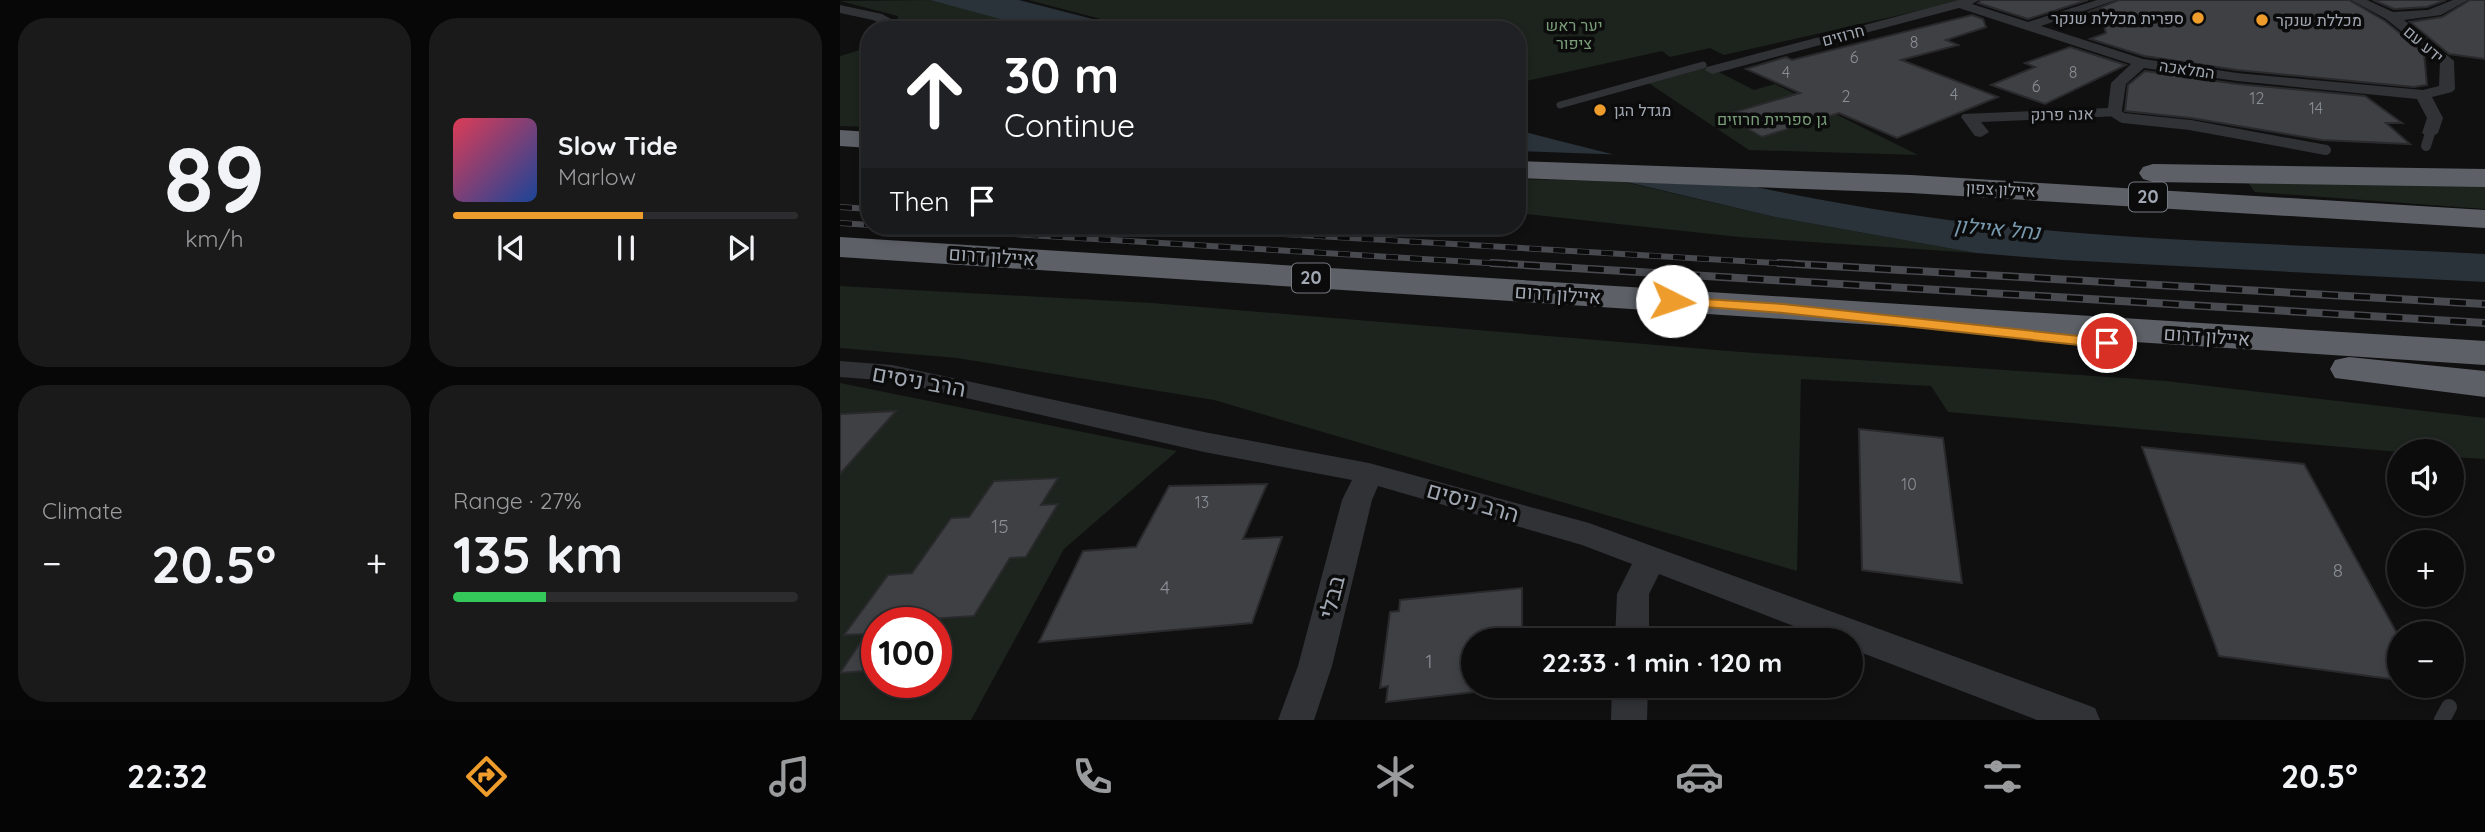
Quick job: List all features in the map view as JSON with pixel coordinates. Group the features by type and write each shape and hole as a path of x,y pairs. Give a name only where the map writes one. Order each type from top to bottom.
{"highway":[{"path":"840,136 861,137"},
{"path":"840,149 861,150"},
{"path":"1526,154 2164,173 2485,178"},
{"name":"איילון צפון","path":"1530,169 1812,180 2485,219"},
{"name":"איילון דרום","path":"840,247 2485,353"},
{"path":"1783,309 2485,384"}],"street":[{"path":"2025,27 2110,0"},
{"name":"ידע עם","path":"2357,0 2391,16 2447,61 2447,89 2423,95"},
{"path":"2391,16 2430,15 2449,9 2462,0"},
{"name":"המלאכה","path":"1967,2 2025,27 2141,63 2238,77 2423,95"},
{"name":"חרוזים","path":"1708,67 1967,2"},
{"path":"840,9 886,21"},
{"name":"אנה פרנק","path":"1981,132 1969,117 2115,113 2119,83 2141,63"},
{"path":"2423,95 2435,118 2428,140"},
{"name":"הרב ניסים","path":"840,369 892,373 1204,442 1369,473 1589,535 2082,720"},
{"name":"בבלי","path":"1296,720 1315,666 1357,500 1369,473"},
{"path":"1632,628 1633,594 1652,557"},
{"path":"1629,720 1630,698"}],"lane":[{"path":"1560,105 1708,67"},
{"path":"2115,113 2123,118 2190,125 2326,150"}],"green space":[{"path":"930,0 1013,21 898,21 898,16 840,1"},
{"name":"יער ראש ציפור","path":"1028,0 1966,0 1724,55 1710,48 1670,57 1662,51 1526,81 1526,21 1108,21"},
{"path":"861,50 861,127 840,126 840,56"},
{"name":"גן ספריית חרוזים","path":"1707,66 1754,90 1775,84 1918,155 1749,150 1644,80"},
{"path":"1526,179 1620,181 1775,217 1976,253 1739,237 1526,214"},
{"path":"2246,180 2485,183 2485,209 2255,192"},
{"path":"840,286 1152,303 1741,352 2166,381 2485,418 2485,459 2464,458 2464,439 2387,439 2387,451 1948,412 1931,386 1801,379 1797,571 1214,400 957,358 840,348"},
{"path":"840,383 1177,451 1064,549 971,720 840,720"}],"water":[{"path":"930,0 1019,0 1100,21 1019,21 1004,20"},
{"name":"נחל איילון","path":"1526,132 1800,196 1973,223 2165,239 2485,254 2485,282 1976,253 1775,217 1526,158"}],"pier":[{"path":"1526,151 1630,155 1770,187 1605,181 1526,162"}],"building":[{"path":"1981,0 2088,0 2028,19 1978,3"},
{"path":"2119,0 2349,0 2385,21 2424,53 2427,85 2414,87 2237,70 2144,56 2090,39 2106,33 2099,10 2086,13"},
{"path":"2373,0 2446,0 2427,7 2394,9"},
{"path":"2470,0 2485,0 2485,59 2449,54 2410,22 2442,17"},
{"path":"1972,15 1983,19 1986,27 1946,40 1958,45 1901,60 1998,97 1897,138 1839,113 1762,137 1724,115 1800,93 1746,69 1786,57 1792,60"},
{"path":"2070,47 2126,65 2045,104 1991,85 2035,67 2025,63"},
{"path":"2145,71 2237,84 2365,96 2402,123 2386,123 2410,144 2322,140 2191,118 2125,111 2128,85"},
{"path":"896,411 840,474 840,414"},
{"path":"1859,429 1943,438 1962,583 1862,570"},
{"path":"2142,447 2304,464 2390,621 2387,621 2387,678 2219,656"},
{"path":"1058,478 1041,505 1058,504 1026,557 1010,558 974,616 952,618 952,607 865,607 888,575 912,573 951,518 969,517 994,481"},
{"path":"1267,484 1243,539 1282,537 1252,623 1039,642 1083,551 1136,547 1169,486"},
{"path":"1522,588 1522,628 1461,628 1461,693 1386,702 1388,686 1380,688 1390,612 1399,611 1400,600"},
{"path":"861,612 861,634 844,635"},
{"path":"861,642 861,671 840,673"}],"railway":[{"path":"840,207 861,208"},
{"path":"840,223 861,224"},
{"path":"1030,235 1521,265"},
{"path":"1299,235 1809,265"},
{"path":"1492,263 2485,323"},
{"path":"1779,263 2485,304"}],"place":[{"name":"ספרית מכללת שנקר","path":"2198,18"},
{"name":"מכללת שנקר","path":"2262,20"},
{"name":"מגדל הגן","path":"1600,110"}],"route":[{"path":"1672,301 1783,309 2107,343"}]}
